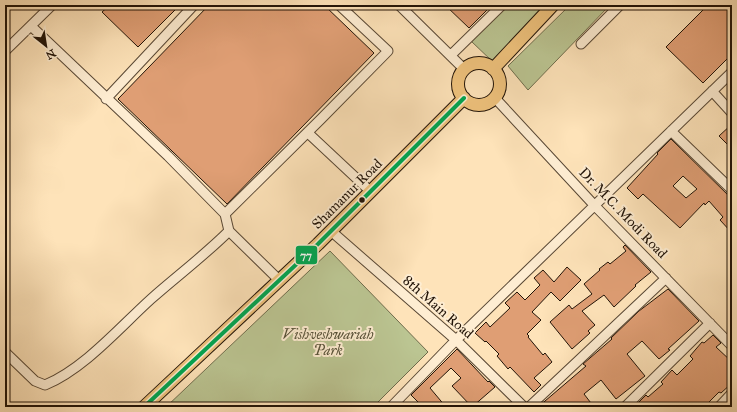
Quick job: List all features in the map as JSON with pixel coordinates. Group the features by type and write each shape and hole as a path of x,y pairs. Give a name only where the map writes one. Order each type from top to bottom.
{"main road":[{"path":"492,69 553,5"},
{"path":"484,64 497,73 500,88 495,98 486,104 481,105 469,103 459,89 458,83 465,70 472,65 484,64"},
{"name":"Shamanur Road","path":"144,407 331,231 464,98"}],"street":[{"path":"5,51 52,5"},
{"path":"106,99 194,5"},
{"path":"225,214 308,133 388,51 339,5"},
{"path":"399,5 465,70"},
{"path":"451,55 502,5"},
{"path":"581,44 620,5"},
{"path":"31,26 183,171 225,214 229,230 279,280"},
{"path":"391,407 456,340 732,72"},
{"path":"712,92 732,113"},
{"name":"Dr. M.C. Modi Road","path":"495,98 595,206 732,346"},
{"path":"672,131 732,190"},
{"path":"308,133 370,191"},
{"path":"5,352 35,381 45,385 57,380 103,344 183,270 212,248 229,230"},
{"name":"8th Main Road","path":"331,231 456,340 524,407"},
{"path":"529,407 666,278"},
{"path":"628,406 710,323"},
{"path":"718,407 732,394"}],"green space":[{"path":"507,5 554,5 494,63 471,41"},
{"path":"570,5 610,5 528,90 508,66"},
{"name":"Vishveshwariah Park","path":"330,251 428,352 373,407 166,407"}],"building":[{"path":"110,5 180,5 138,47 102,12"},
{"path":"209,5 324,5 374,53 227,204 118,99"},
{"path":"445,5 492,5 469,28"},
{"path":"708,5 726,5 732,11 732,54 703,83 666,47"},
{"path":"732,124 732,149 719,136"},
{"path":"671,139 732,199 732,233 720,220 723,217 709,201 705,205 704,203 680,228 643,194 638,199 627,188 658,154 657,153","holes":["683,176 697,189 686,198 673,186"]},
{"path":"625,245 651,272 635,285 636,286 614,307 604,295 582,311 595,325 588,331 590,333 572,349 550,322 569,305 572,309 592,294 584,284 600,270 599,269 608,262 610,264 626,251 623,247"},
{"path":"567,267 581,280 560,301 551,292 532,312 541,320 527,334 529,336 528,337 543,355 545,353 552,362 534,378 541,385 534,392 510,367 508,369 497,356 499,354 486,341 485,342 475,333 486,322 490,327 510,308 505,303 517,292 525,300 540,285 534,278 543,270 554,282"},
{"path":"668,289 699,321 659,359 642,341 627,354 645,376 616,399 601,380 584,394 594,407 538,407 586,366 583,364 612,339 611,338 639,311"},
{"path":"713,335 721,343 716,347 732,362 732,383 721,393 719,392 704,407 634,407 646,395 648,397 663,384 661,382 672,370 677,375 693,359 690,356 702,342 704,343"},
{"path":"457,349 488,382 489,381 495,387 472,407 452,386 461,378 451,368 430,388 446,407 425,407 411,395"}],"transit line":[{"name":"77","path":"144,407 318,244 464,98"}]}
